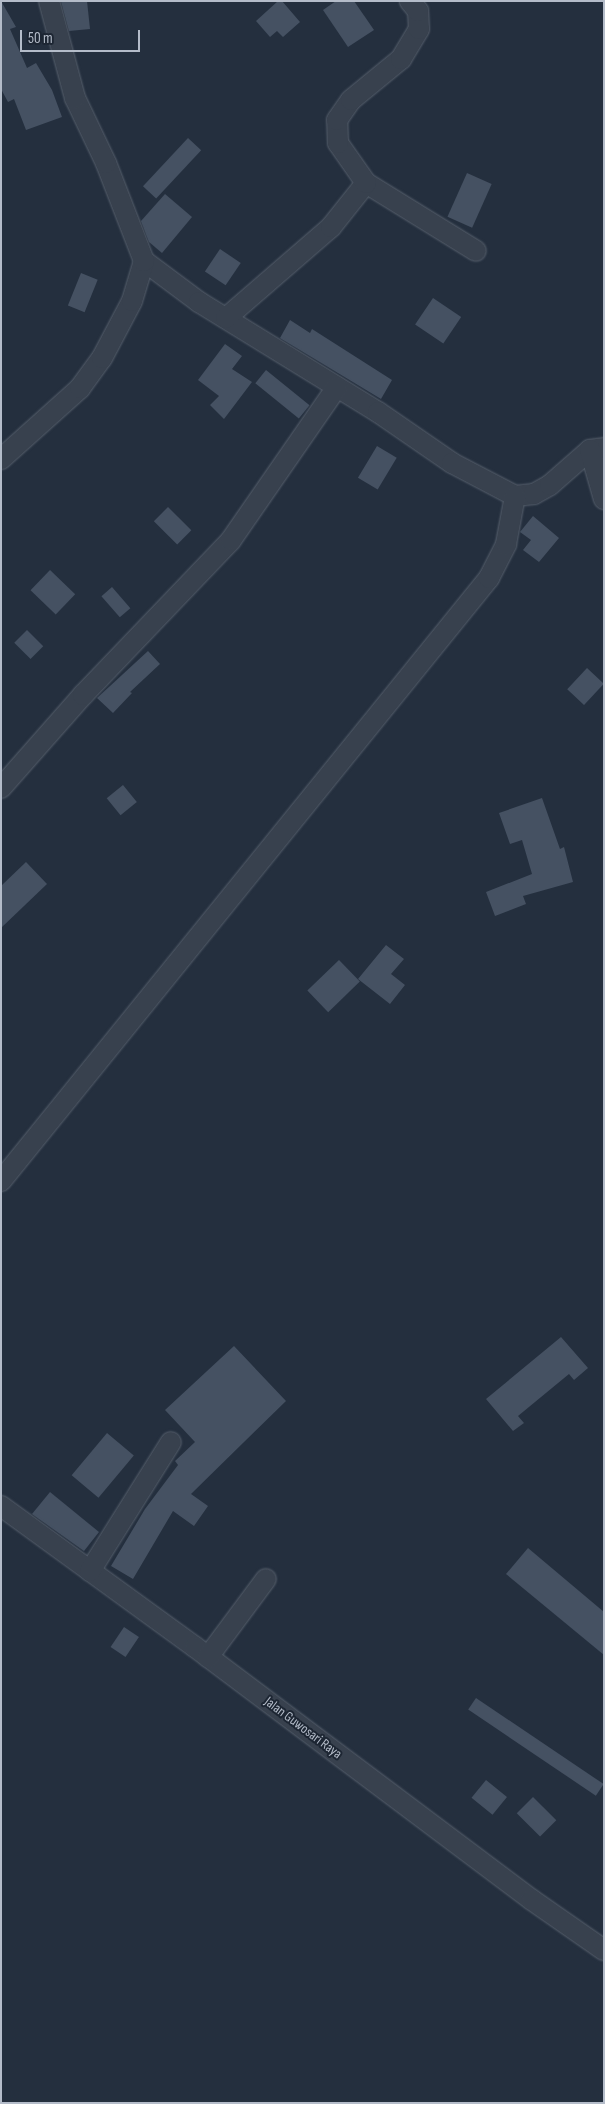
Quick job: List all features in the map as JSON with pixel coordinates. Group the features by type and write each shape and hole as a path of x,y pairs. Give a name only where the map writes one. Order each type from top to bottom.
{"street":[{"path":"49,1 75,98 106,163 144,261 226,318 337,387 452,463 515,496 534,494 550,485 597,449 604,499"},
{"path":"410,1 418,12 419,29 401,59 350,100 337,120 338,144 366,183 476,251"},
{"path":"226,318 331,227 366,183"},
{"path":"1,459 80,388 102,358 132,301 144,261"},
{"path":"1,788 83,695 231,540 337,387"},
{"path":"1,1181 489,578 506,544 515,496"},
{"path":"90,1571 171,1442"},
{"name":"Jalan Guwosari Raya","path":"1,1506 208,1657 532,1900 604,1950"},
{"path":"208,1657 266,1579"}],"building":[{"path":"1,1 16,27 10,29 27,68 36,63 52,90 62,117 26,130 14,99 8,102 1,89"},
{"path":"61,1 87,1 90,29 69,31"},
{"path":"278,1 282,1 300,22 283,37 277,31 270,37 256,21"},
{"path":"336,1 354,1 374,30 348,47 323,10"},
{"path":"188,138 201,150 156,199 143,186"},
{"path":"467,173 492,184 472,228 447,217"},
{"path":"165,194 192,217 162,253 149,242 141,221"},
{"path":"220,249 241,263 226,285 205,271"},
{"path":"81,273 98,280 85,312 68,305"},
{"path":"433,298 461,317 443,344 415,325"},
{"path":"290,320 310,333 312,329 392,380 381,399 280,338"},
{"path":"225,344 242,356 232,369 252,382 224,419 210,405 219,396 198,380"},
{"path":"266,370 310,405 299,418 255,383"},
{"path":"377,446 397,458 378,490 358,478"},
{"path":"168,507 191,530 177,544 154,521"},
{"path":"533,516 559,538 539,562 523,550 531,540 520,532"},
{"path":"50,570 75,594 56,614 31,590"},
{"path":"112,587 130,608 120,617 101,596"},
{"path":"27,630 43,646 31,659 14,643"},
{"path":"148,651 160,664 130,692 132,693 113,713 97,698"},
{"path":"587,668 604,684 584,705 567,689"},
{"path":"123,785 137,802 121,815 107,798"},
{"path":"542,798 560,849 564,847 573,882 523,896 526,904 495,916 486,892 532,874 522,840 510,844 499,813"},
{"path":"26,862 47,884 1,928 1,886"},
{"path":"386,945 404,959 391,974 405,985 390,1004 358,979"},
{"path":"339,960 360,982 328,1012 307,991"},
{"path":"561,1337 588,1368 574,1380 569,1374 518,1416 524,1423 513,1431 486,1399"},
{"path":"234,1346 286,1401 191,1494 208,1506 194,1526 173,1511 133,1579 111,1566 145,1509 178,1465 175,1461 195,1442 165,1410"},
{"path":"107,1433 134,1455 98,1498 72,1475"},
{"path":"50,1492 99,1532 84,1551 32,1514"},
{"path":"528,1548 604,1612 604,1655 506,1574"},
{"path":"124,1627 139,1637 126,1657 111,1647"},
{"path":"476,1698 604,1784 596,1796 468,1710"},
{"path":"486,1780 507,1797 493,1815 472,1798"},
{"path":"533,1797 556,1820 540,1837 517,1813"}]}
